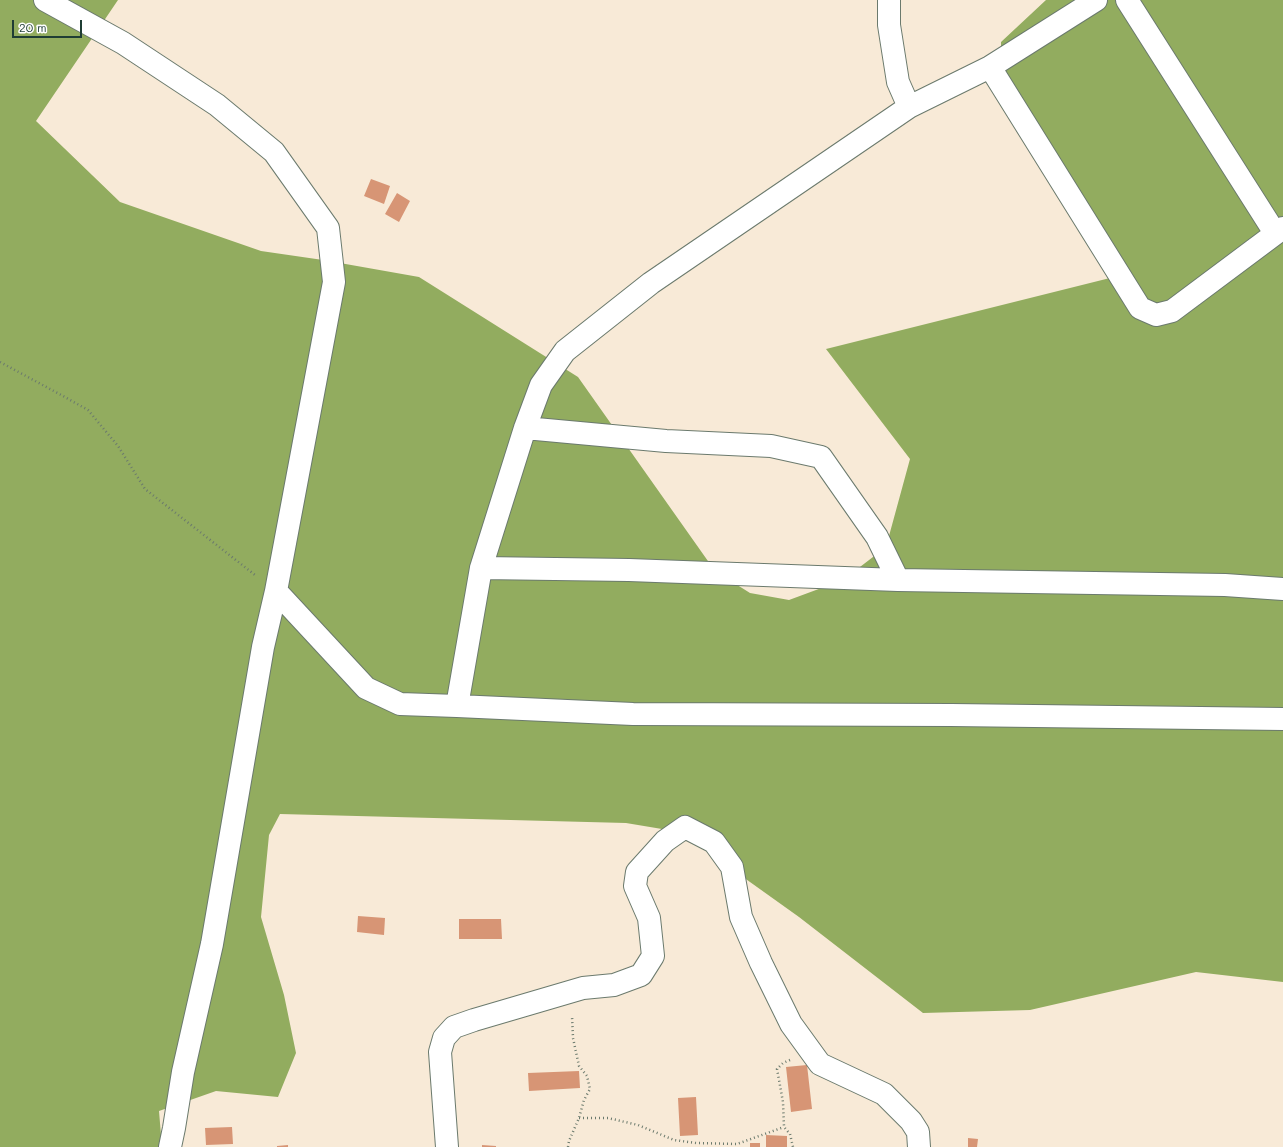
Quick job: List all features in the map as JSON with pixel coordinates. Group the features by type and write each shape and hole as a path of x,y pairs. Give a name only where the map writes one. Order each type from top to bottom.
{"street":[{"path":"45,0 123,42 217,105 274,152 328,228 334,282 276,591 263,647 212,944 182,1072 170,1147"},
{"path":"889,0 888,25 898,82 909,107"},
{"path":"457,706 482,568 525,428 541,385 565,351 652,283 909,107 990,66 1096,0"},
{"path":"990,66 1140,308 1156,315 1172,312 1279,230 1127,0"},
{"path":"525,428 666,441 771,446 821,457 877,536 898,580"},
{"path":"482,568 629,570 898,580 1225,585 1283,589"},
{"path":"276,591 366,688 400,704 633,714 951,714 1283,719"},
{"path":"447,1147 440,1052 444,1038 454,1028 474,1020 583,988 614,985 641,975 653,956 649,918 635,886 637,872 665,841 685,828 714,842 732,867 741,917 761,962 791,1024 820,1064 884,1094 911,1121 918,1132 919,1147"}],"path":[{"path":"0,362 88,410 118,446 145,489 276,591"},
{"path":"568,1147 584,1100 590,1089 587,1076 579,1066 572,1038 571,992"},
{"path":"793,1147 790,1134 784,1127 783,1102 777,1068 788,1060 811,1051"},
{"path":"579,1118 608,1118 638,1124 674,1140 696,1143 737,1144 784,1127"}],"green space":[{"path":"0,0 118,0 36,121 120,202 261,251 419,277 578,377 715,571 750,593 789,600 843,580 886,547 910,459 826,349 1114,277 1001,102 1001,42 1046,0 1283,0 1283,982 1196,972 1030,1010 923,1013 799,917 680,832 626,823 280,814 269,835 261,917 284,995 296,1053 278,1097 216,1091 159,1111 162,1147 0,1147"}],"building":[{"path":"371,179 390,186 384,204 364,196"},
{"path":"397,193 410,201 399,222 385,214"},
{"path":"358,916 385,918 384,935 357,932"},
{"path":"459,919 501,919 502,939 459,939"},
{"path":"807,1065 812,1109 791,1112 786,1067"},
{"path":"579,1071 580,1088 529,1091 528,1073"},
{"path":"696,1097 698,1135 680,1136 678,1098"},
{"path":"232,1127 233,1144 206,1145 205,1128"},
{"path":"766,1135 787,1136 787,1147 766,1147"},
{"path":"968,1138 978,1139 977,1147 968,1147"},
{"path":"750,1143 760,1143 760,1147 750,1147"},
{"path":"288,1145 288,1147 277,1147 277,1146"},
{"path":"482,1145 496,1146 496,1147 482,1147"}]}
